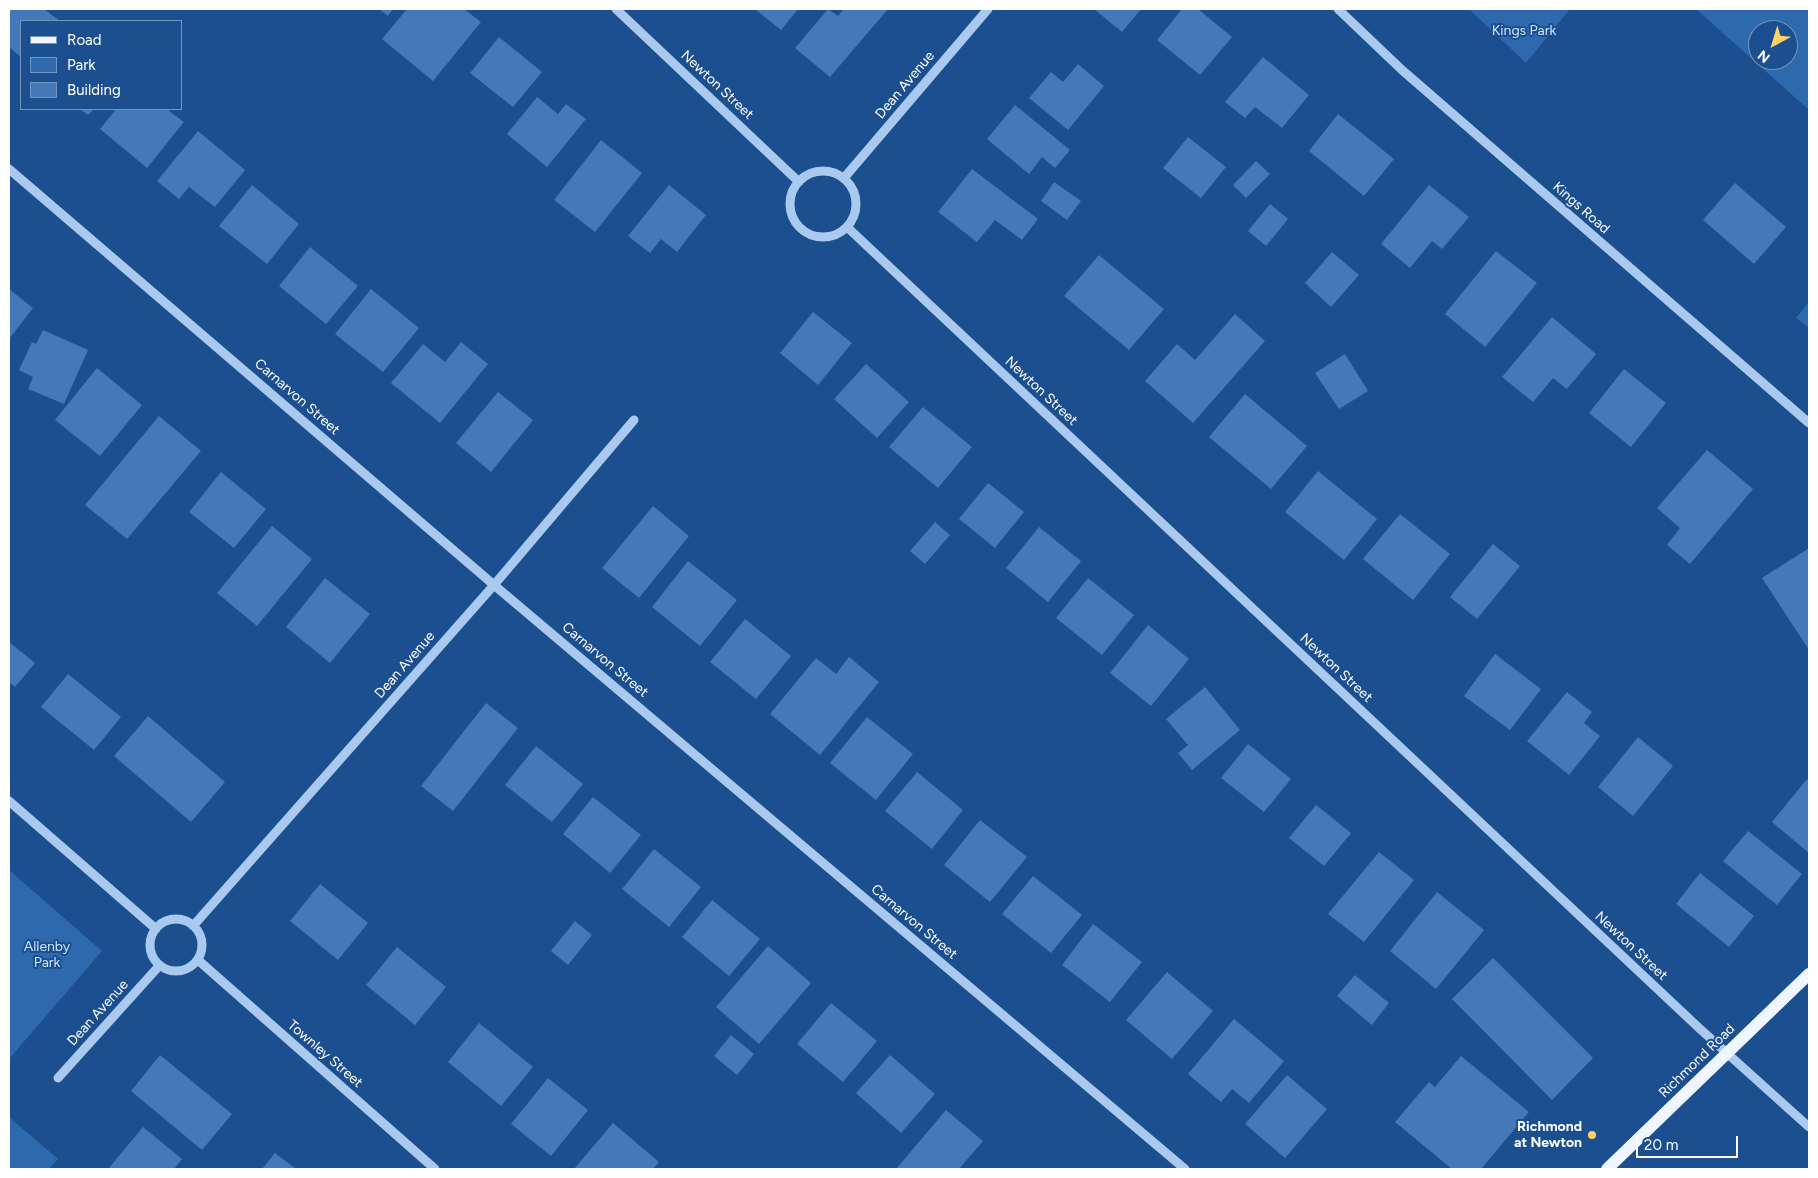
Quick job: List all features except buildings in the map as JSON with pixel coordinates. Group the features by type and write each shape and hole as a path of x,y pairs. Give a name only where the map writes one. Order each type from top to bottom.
{"main road":[{"name":"Richmond Road","path":"1607,1169 1809,974"}],"street":[{"name":"Newton Street","path":"616,9 799,182"},
{"name":"Dean Avenue","path":"844,178 988,9"},
{"name":"Kings Road","path":"1338,9 1402,70 1809,424"},
{"name":"Carnarvon Street","path":"9,169 494,585 1185,1169"},
{"path":"821,171 833,173 844,178 852,189 856,202 854,215 847,227 836,234 824,237 811,234 800,228 793,217 790,205 792,192 799,182 808,174 821,171"},
{"name":"Newton Street","path":"847,227 1726,1053 1809,1127"},
{"name":"Dean Avenue","path":"193,926 494,585 634,420"},
{"path":"9,801 156,929"},
{"path":"174,920 184,921 193,926 199,933 202,942 202,952 198,960 190,968 180,971 169,971 159,966 151,954 150,941 156,929 164,922 174,920"},
{"name":"Townley Street","path":"198,960 435,1169"},
{"name":"Dean Avenue","path":"58,1078 159,966"}],"green space":[{"name":"Kings Park","path":"1469,9 1570,9 1526,63"},
{"path":"1696,9 1809,9 1809,110 1764,70 1798,70 1798,20 1748,20 1748,55"},
{"path":"1809,302 1809,328 1796,318"},
{"name":"Allenby Park","path":"9,870 102,951 9,1059"},
{"path":"9,1117 58,1159 49,1169 9,1169"}],"place":[{"name":"Richmond at Newton","path":"1592,1135"}]}
